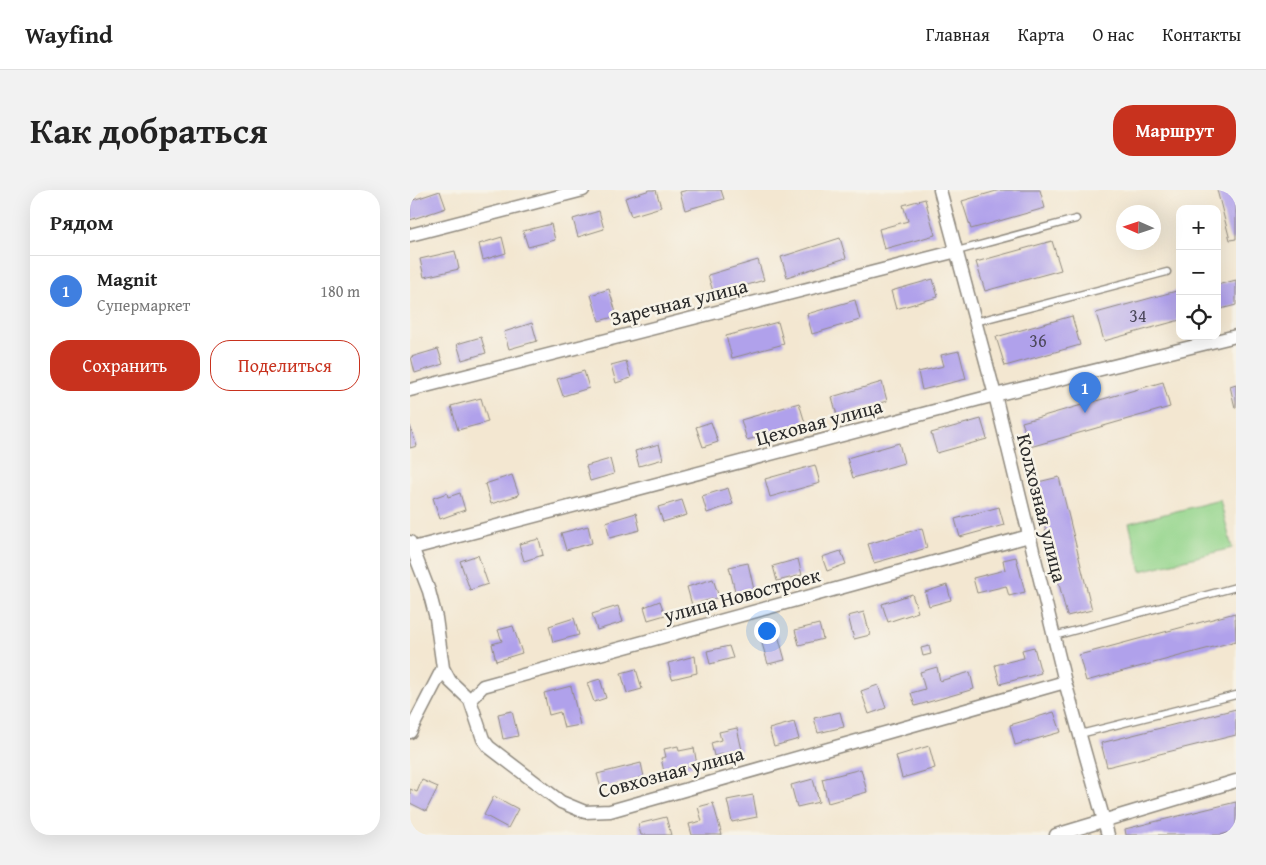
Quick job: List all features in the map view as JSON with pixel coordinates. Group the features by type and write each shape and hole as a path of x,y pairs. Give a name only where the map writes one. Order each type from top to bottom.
{"street":[{"path":"410,235 583,190"},
{"name":"Колхозная улица","path":"940,190 995,395 1065,682 1108,835"},
{"name":"Заречная улица","path":"410,390 957,251"},
{"name":"Цеховая улица","path":"411,545 995,395 1236,336"},
{"name":"улица Новостроек","path":"470,700 483,686 1029,536"},
{"name":"Совхозная улица","path":"411,545 429,591 436,618 443,668 450,681 470,700 484,739 490,747 562,802 585,812 610,811 1065,682"},
{"path":"410,732 443,668"},
{"path":"1056,835 1236,781"}],"lane":[{"path":"957,251 1076,219"},
{"path":"974,322 1167,272"},
{"path":"1054,636 1236,587"},
{"path":"1080,734 1236,695"}],"green space":[{"path":"1220,500 1232,548 1141,571 1129,523"}],"building":[{"path":"656,190 661,207 631,216 625,198"},
{"path":"688,190 721,190 724,199 685,210 680,192"},
{"path":"1000,190 1040,190 1045,208 971,229 962,201"},
{"path":"1217,190 1236,190 1236,239 1230,240"},
{"path":"440,191 446,208 410,220 410,201"},
{"path":"925,199 935,235 884,249 879,229 908,221 903,205"},
{"path":"599,211 604,229 578,237 573,219"},
{"path":"551,224 555,240 528,247 523,231"},
{"path":"502,237 506,253 483,260 479,244"},
{"path":"840,238 846,258 787,277 781,257"},
{"path":"1052,241 1061,270 985,291 976,262"},
{"path":"455,251 459,269 424,277 420,259"},
{"path":"758,260 764,280 714,295 708,275"},
{"path":"933,279 938,297 896,309 891,291"},
{"path":"1236,280 1236,305 1221,309 1221,284"},
{"path":"609,289 617,316 599,321 591,295"},
{"path":"1176,291 1176,321 1104,341 1096,313"},
{"path":"855,300 860,320 812,334 807,314"},
{"path":"1072,316 1080,345 1005,366 996,337"},
{"path":"778,322 784,344 732,358 726,336"},
{"path":"532,323 537,341 509,349 504,332"},
{"path":"481,337 486,353 462,360 457,344"},
{"path":"438,349 443,364 415,373 411,357"},
{"path":"959,351 966,379 922,390 918,372 944,366 941,355"},
{"path":"626,361 631,378 616,383 611,365"},
{"path":"584,371 589,388 563,396 557,379"},
{"path":"882,382 887,401 837,415 832,397"},
{"path":"1163,382 1170,407 1030,447 1022,422"},
{"path":"1236,384 1236,408 1235,408 1230,386"},
{"path":"481,398 488,422 458,430 451,406"},
{"path":"799,403 805,423 747,440 741,420"},
{"path":"981,419 987,439 937,453 931,433"},
{"path":"711,422 718,442 703,447 696,427"},
{"path":"410,426 417,446 410,448"},
{"path":"899,443 904,463 853,478 847,458"},
{"path":"659,444 663,459 639,466 635,451"},
{"path":"610,459 614,474 590,481 586,466"},
{"path":"815,465 820,483 770,497 765,479"},
{"path":"512,475 519,495 491,504 485,484"},
{"path":"1059,477 1092,610 1067,616 1034,483"},
{"path":"728,488 733,504 707,513 702,496"},
{"path":"447,493 448,497 460,493 465,510 440,519 433,498"},
{"path":"682,500 687,515 663,522 658,507"},
{"path":"999,507 1004,525 960,537 955,519"},
{"path":"636,513 640,530 610,538 606,522"},
{"path":"588,526 592,543 566,550 561,533"},
{"path":"922,528 927,548 874,563 868,544"},
{"path":"539,539 543,555 524,561 519,544"},
{"path":"841,551 846,564 827,571 822,557"},
{"path":"478,555 488,584 470,590 460,561"},
{"path":"1016,557 1025,592 1009,596 1006,586 977,593 973,578 1005,570 1003,560"},
{"path":"798,559 802,575 777,581 773,566"},
{"path":"748,563 754,590 736,595 729,567"},
{"path":"713,579 719,597 692,605 687,587"},
{"path":"947,585 951,600 929,606 925,592"},
{"path":"912,594 918,612 888,622 882,604"},
{"path":"660,601 665,615 648,620 644,607"},
{"path":"618,606 623,622 597,630 592,614"},
{"path":"864,612 870,635 854,639 848,616"},
{"path":"1235,613 1236,641 1086,681 1079,655"},
{"path":"574,618 579,635 553,642 549,626"},
{"path":"819,624 823,639 799,645 795,630"},
{"path":"513,626 522,653 496,661 492,644 502,641 498,630"},
{"path":"778,635 785,660 768,664 761,640"},
{"path":"729,646 733,658 710,664 707,651"},
{"path":"929,646 931,654 923,656 921,648"},
{"path":"1034,647 1041,673 1000,684 995,665 1024,658 1022,650"},
{"path":"695,656 697,673 672,679 668,663"},
{"path":"937,667 940,681 970,672 974,689 915,706 911,693 925,689 920,672"},
{"path":"636,669 642,689 627,693 621,673"},
{"path":"600,679 606,698 594,702 587,683"},
{"path":"878,685 886,708 869,714 861,691"},
{"path":"571,686 580,725 564,728 560,712 549,715 544,693"},
{"path":"1236,709 1236,735 1107,767 1101,743"},
{"path":"512,711 518,736 503,739 498,714"},
{"path":"840,712 844,727 818,733 814,718"},
{"path":"1054,712 1061,732 1015,745 1010,725"},
{"path":"794,722 799,739 774,746 769,729"},
{"path":"737,728 742,750 714,756 711,743 721,740 719,732"},
{"path":"678,746 679,751 694,748 697,765 664,772 661,758 666,757 664,749"},
{"path":"929,746 935,768 902,778 896,756"},
{"path":"641,763 644,777 601,788 597,774"},
{"path":"861,769 867,792 828,803 822,779"},
{"path":"813,779 819,802 797,807 791,785"},
{"path":"422,780 438,787 426,811 410,803 410,789 417,792"},
{"path":"753,795 757,817 732,822 727,800"},
{"path":"494,796 518,809 508,828 484,815"},
{"path":"1236,802 1236,831 1220,835 1126,835 1125,829"},
{"path":"713,803 722,835 692,835 689,824 702,821 698,807"},
{"path":"666,817 671,835 641,835 638,824"}],"place":[{"name":"Magnit","path":"1085,413"}]}
